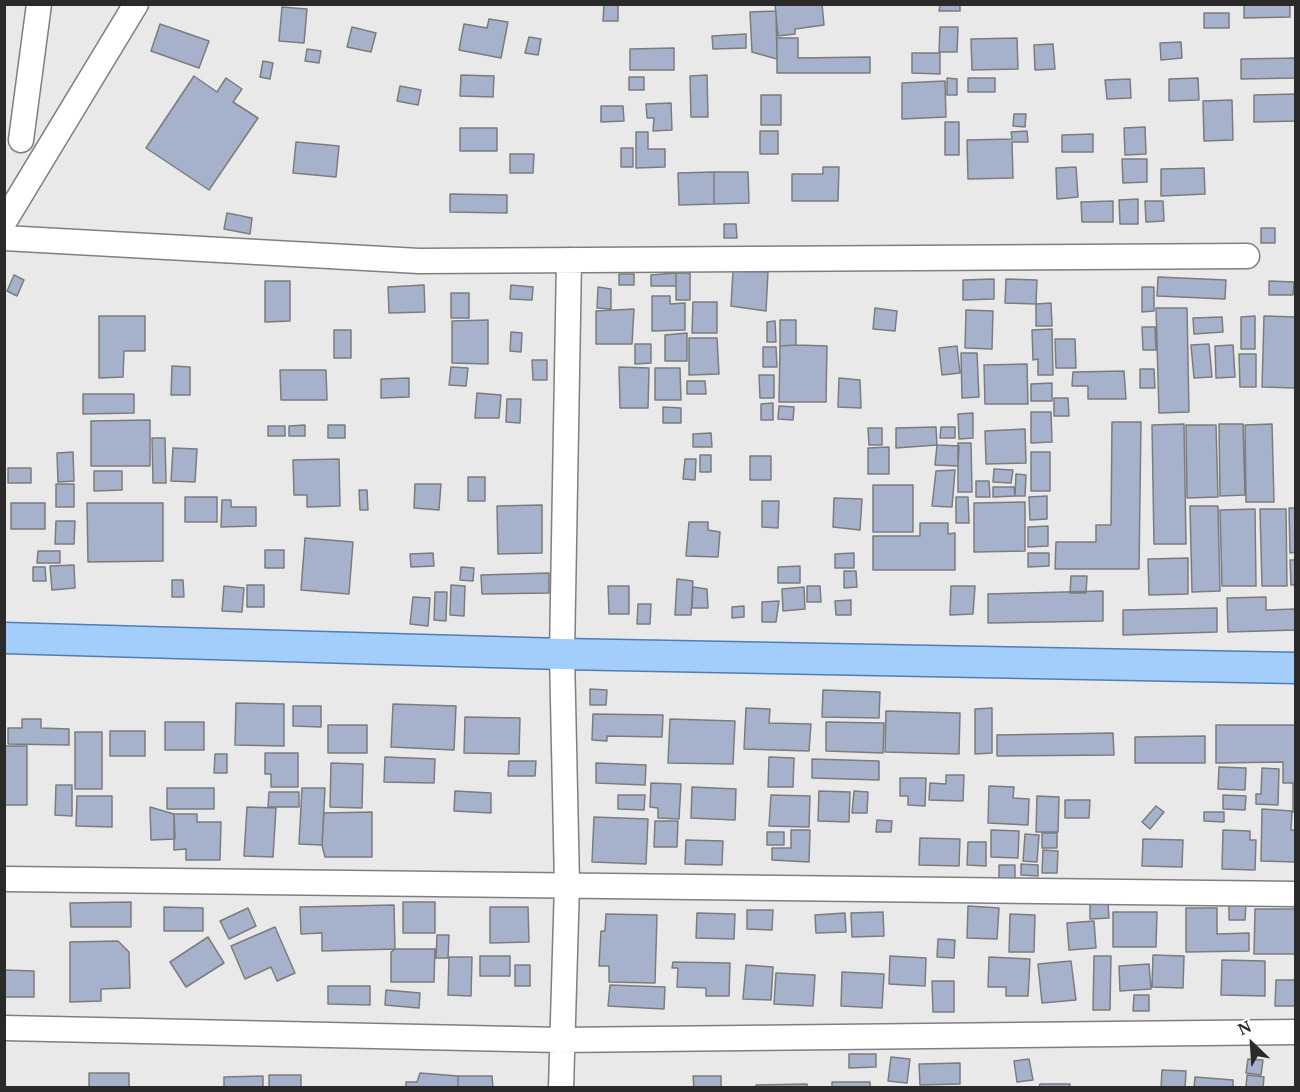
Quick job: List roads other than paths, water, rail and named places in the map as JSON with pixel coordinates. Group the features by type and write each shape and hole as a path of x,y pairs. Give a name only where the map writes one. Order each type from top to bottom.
{"main road":[{"path":"4,638 562,654 1296,668"}],"street":[{"path":"39,4 13,140 54,141"},
{"path":"4,222 136,4"},
{"path":"4,238 419,261 1247,256"},
{"path":"561,1088 560,1040 567,884 562,654 569,260"},
{"path":"4,879 1296,894"},
{"path":"4,1028 560,1040 1296,1032"}]}
